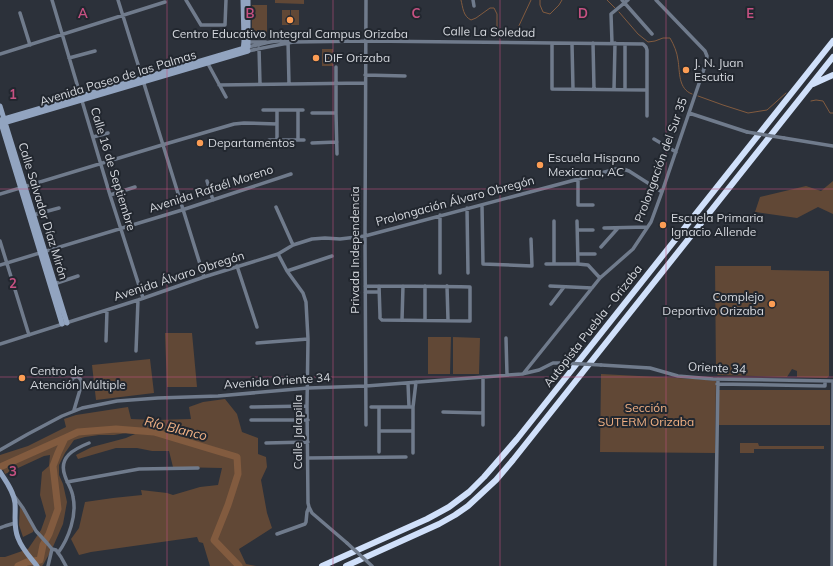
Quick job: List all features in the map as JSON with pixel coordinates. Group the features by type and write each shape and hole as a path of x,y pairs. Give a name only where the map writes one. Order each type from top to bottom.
{"highway":[{"name":"Autopista Puebla - Orizaba","path":"322,566 427,519 449,507 469,492 484,477 517,439 833,41"},
{"name":"Autopista Puebla - Orizaba","path":"346,566 439,524 468,506 496,480 833,57"},
{"path":"811,85 833,75"}],"street":[{"name":"Calle 16 de Septiembre","path":"52,0 110,195 143,298"},
{"path":"118,0 204,277"},
{"path":"186,0 201,25 225,25 226,0"},
{"path":"243,0 245,47"},
{"path":"245,47 248,0"},
{"name":"Privada Independencia","path":"366,0 366,425"},
{"path":"473,0 474,6"},
{"name":"Prolongación del Sur 35","path":"522,374 600,278 633,248 648,228 662,192 706,63 707,56 705,51 656,0"},
{"path":"614,89 614,43 611,14 625,1 652,34"},
{"path":"0,54 165,2"},
{"path":"20,13 30,44"},
{"name":"Avenida Paseo de las Palmas","path":"207,60 245,47 277,42 365,41"},
{"name":"Calle La Soledad","path":"365,41 643,44 647,50 647,90"},
{"path":"288,42 289,84"},
{"name":"Avenida Paseo de las Palmas","path":"2,122 143,80 245,47 259,48 288,42"},
{"path":"552,43 552,89 647,90 647,116"},
{"path":"593,43 594,89"},
{"path":"572,44 573,89"},
{"path":"625,44 625,90"},
{"path":"259,48 260,84"},
{"path":"69,58 95,51"},
{"path":"207,60 226,97"},
{"path":"336,67 338,154"},
{"path":"365,75 405,76"},
{"path":"219,85 365,83"},
{"name":"Calle Salvador Díaz Mirón","path":"0,106 2,122 64,323"},
{"path":"262,110 303,110"},
{"path":"277,110 277,140"},
{"path":"298,110 298,139"},
{"path":"312,113 336,114"},
{"path":"689,113 747,132 833,146"},
{"path":"0,194 162,145 238,124 277,124"},
{"path":"93,137 108,133"},
{"path":"654,139 676,152"},
{"path":"269,140 304,140"},
{"path":"312,143 337,142"},
{"name":"Prolongación Álvaro Obregón","path":"365,236 616,169 629,171 662,192"},
{"name":"Avenida Rafaél Moreno","path":"0,265 214,200 291,174"},
{"path":"578,180 578,205 593,205"},
{"path":"207,181 214,200"},
{"path":"110,195 135,187"},
{"name":"Calle Salvador Díaz Mirón","path":"22,188 33,215 42,253 54,284 64,323"},
{"path":"482,205 483,264 532,266 531,239"},
{"path":"276,207 293,245"},
{"path":"33,215 59,208"},
{"path":"467,208 468,273"},
{"path":"440,215 440,273"},
{"path":"554,221 554,264"},
{"path":"577,221 578,264"},
{"path":"604,228 648,228"},
{"path":"601,246 618,228"},
{"path":"578,230 593,230"},
{"name":"Avenida Álvaro Obregón","path":"0,344 138,300 237,266 278,254 293,245 317,238 340,239 365,236"},
{"path":"0,241 29,335"},
{"name":"Calle Jalapilla","path":"278,254 287,271 306,298 308,339 307,406 309,507"},
{"path":"578,254 595,254"},
{"path":"287,271 332,256"},
{"path":"546,264 588,265 600,278"},
{"path":"237,266 257,327"},
{"path":"54,284 78,276"},
{"path":"365,286 379,286 447,286 470,287 470,321 382,320 380,318 379,286"},
{"path":"402,320 403,286"},
{"path":"425,286 425,320"},
{"path":"447,286 448,320"},
{"path":"550,286 592,288"},
{"path":"551,304 564,287"},
{"path":"365,292 379,292"},
{"path":"136,351 138,300"},
{"path":"106,340 107,310"},
{"path":"506,338 507,375"},
{"path":"257,343 308,339"},
{"name":"Avenida Oriente 34","path":"0,450 74,410 112,402 135,399 218,396 308,388 366,386 522,374 539,370 553,363 564,362"},
{"name":"Oriente 34","path":"564,362 650,368 678,376 718,379 833,381"},
{"path":"61,385 71,382 74,377 77,376 80,378 82,383 74,410"},
{"path":"483,377 483,425"},
{"path":"715,566 718,379"},
{"path":"741,379 741,385"},
{"path":"768,379 768,385"},
{"path":"779,385 780,380"},
{"path":"717,384 825,386 825,381"},
{"path":"832,566 833,381"},
{"path":"411,407 416,382"},
{"path":"408,383 413,431 413,453"},
{"path":"251,407 307,406"},
{"path":"371,406 411,407"},
{"path":"379,407 379,452"},
{"path":"443,412 483,413"},
{"path":"251,420 308,420"},
{"path":"379,431 413,431"},
{"path":"266,443 308,442"},
{"path":"58,553 64,545 74,516 73,496 63,472 65,458 70,453 89,443"},
{"path":"308,458 406,457"},
{"path":"67,482 139,469 198,468"},
{"path":"1,473 36,531 52,549 58,553 66,566"},
{"path":"12,493 15,502 16,532 21,546 38,566"},
{"path":"277,534 305,524 309,507"},
{"path":"309,507 312,512 372,566"},
{"path":"0,528 15,523"},
{"path":"48,566 52,549"}],"green space":[{"path":"275,0 304,0 304,4 275,3"},
{"path":"252,5 267,5 267,37 252,37"},
{"path":"282,10 290,10 290,25 282,25"},
{"path":"291,10 299,10 299,25 291,25"},
{"path":"322,49 333,49 333,66 322,66"},
{"path":"833,181 833,214 818,207 797,218 755,212 760,197 806,186 821,191"},
{"name":"Complejo Deportivo Orizaba","path":"715,266 771,266 771,270 829,271 829,376 827,378 797,377 797,371 792,369 787,377 718,375 716,373"},
{"path":"165,333 192,333 197,387 167,387"},
{"path":"428,337 451,337 450,374 428,374"},
{"path":"453,337 480,338 479,374 453,374"},
{"path":"150,359 154,393 96,400 92,365"},
{"name":"Sección SUTERM Orizaba","path":"601,374 716,381 715,453 600,452"},
{"path":"718,390 830,390 830,425 718,425"},
{"path":"225,399 237,414 242,432 258,438 258,454 266,457 267,467 261,480 267,513 272,528 239,549 246,564 256,566 210,566 203,543 199,542 197,537 79,555 71,539 79,528 85,502 142,495 141,490 173,495 200,487 218,485 222,468 173,467 169,451 116,448 78,459 76,455 92,447 126,438 135,434 126,433 99,435 74,440 59,465 59,475 63,484 67,502 63,524 43,565 0,566 0,557 5,557 28,549 41,530 46,516 40,495 42,472 49,466 50,455 44,456 5,474 0,463 0,455 28,446 66,427 64,419 76,415 128,407 131,419 191,419 189,407 203,402"},
{"path":"740,443 758,443 759,446 824,446 824,449 754,449 754,453 740,453"},
{"path":"20,506 34,529 33,532 23,537 19,525"}],"waterway":[{"path":"461,0 465,14 471,20 490,8 494,8 497,14 497,26 502,35 509,35 516,32 531,0"},
{"path":"540,0 540,5 543,12 550,14 562,0"},
{"path":"607,0 615,8"},
{"path":"619,12 638,34 648,42 663,38 670,38 677,54 680,80 687,92 692,94"},
{"path":"698,96 748,113 767,110 786,93"},
{"path":"811,101 823,101 830,113 833,113"},
{"name":"Río Blanco","path":"18,566 27,562 40,560 43,545 49,534 58,509 53,466 65,438 78,432 116,429 154,432 237,457 238,474 214,540 239,566"},
{"path":"0,467 65,438"}],"place":[{"name":"Centro Educativo Integral Campus Orizaba","path":"290,20"},
{"name":"DIF Orizaba","path":"316,58"},
{"name":"J. N. Juan Escutia","path":"686,70"},
{"name":"Departamentos","path":"200,143"},
{"name":"Escuela Hispano Mexicana, AC","path":"540,165"},
{"name":"Escuela Primaria Ignacio Allende","path":"663,225"},
{"name":"Complejo Deportivo Orizaba","path":"772,304"},
{"name":"Centro de Atención Múltiple","path":"22,378"}]}
